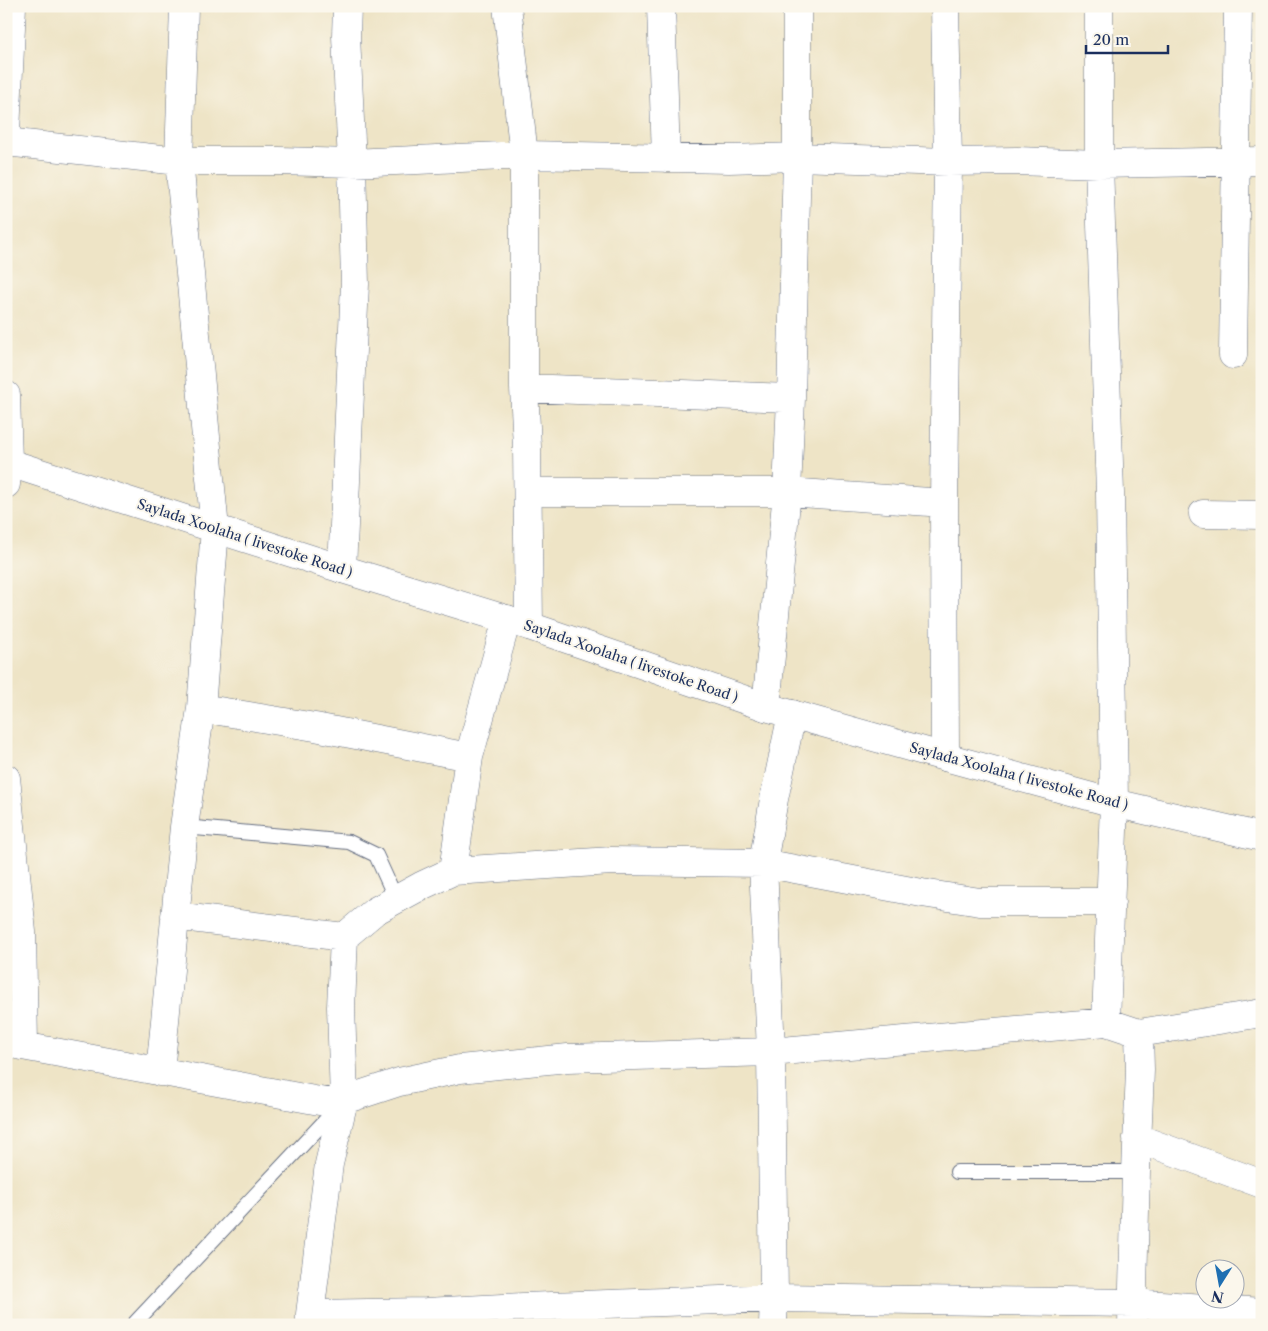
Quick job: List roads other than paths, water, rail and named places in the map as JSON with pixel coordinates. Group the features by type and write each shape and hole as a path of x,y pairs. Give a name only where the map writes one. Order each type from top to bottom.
{"street":[{"path":"6,132 12,6"},
{"path":"160,1072 184,827 201,708 215,528 179,161 184,6"},
{"path":"342,569 355,284 346,6"},
{"path":"454,871 469,757 518,622 528,492 524,388 524,155 507,6"},
{"path":"662,6 666,158"},
{"path":"766,707 787,492 797,157 796,6"},
{"path":"944,6 948,162 944,503 945,757"},
{"path":"1099,6 1099,164 1110,494 1114,803 1106,1022"},
{"path":"1232,355 1249,161 1238,6"},
{"path":"6,142 179,161 352,163 524,155 729,160 797,157 1099,164 1249,161"},
{"path":"524,388 791,398"},
{"path":"6,395 7,469"},
{"name":"Saylada Xoolaha ( livestoke Road )","path":"7,469 215,528 342,569 518,622 766,707 1114,803 1262,837"},
{"path":"528,492 787,492 944,503"},
{"path":"1203,514 1262,515"},
{"path":"201,708 315,727 469,757"},
{"path":"773,1312 771,1052 763,863 792,714"},
{"path":"6,778 22,932 15,1044 160,1072 325,1102 344,1100 399,1082 460,1069 568,1058 771,1052 1106,1022 1140,1033 1262,1013"},
{"path":"175,916 344,937 375,912 396,899 454,871 612,861 763,863 980,902 1111,902"},
{"path":"344,937 341,1007 344,1100 329,1164 310,1319 523,1307 773,1312 1132,1314 1262,1312"},
{"path":"1132,1314 1140,1033"},
{"path":"1137,1138 1262,1184"}],"lane":[{"path":"184,827 349,842 376,855 396,899"},
{"path":"132,1325 344,1100"},
{"path":"957,1172 1136,1172"}]}
